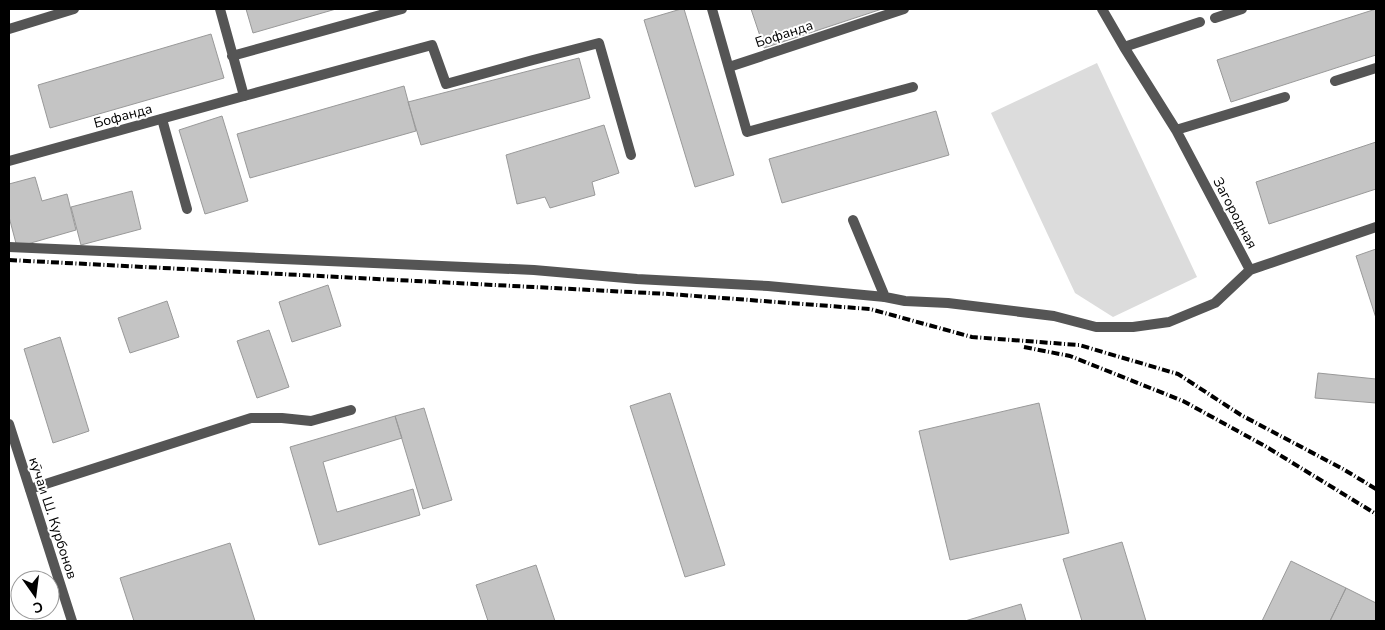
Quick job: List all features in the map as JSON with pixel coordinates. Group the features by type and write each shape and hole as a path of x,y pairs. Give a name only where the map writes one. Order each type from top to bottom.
{"street":[{"path":"9,29 74,9"},
{"path":"220,9 244,96"},
{"path":"232,56 402,9"},
{"path":"712,9 747,132 913,86"},
{"name":"Бофанда","path":"729,67 904,9"},
{"name":"Загородная","path":"1102,9 1176,130 1250,270 1376,227"},
{"path":"1215,18 1242,9"},
{"path":"1124,47 1200,22"},
{"name":"Бофанда","path":"9,161 432,45 446,84 600,43 630,155"},
{"path":"1335,81 1376,68"},
{"path":"1176,130 1285,97"},
{"path":"162,119 187,209"},
{"path":"853,220 885,297"},
{"path":"9,246 534,270 637,279 768,286 885,297 905,301 948,303 1054,316 1096,327 1133,327 1169,322 1215,303 1250,270"},
{"path":"30,489 251,418 282,418 311,421 351,410"},
{"name":"кӯчаи Ш. Курбонов","path":"9,424 72,621"}],"shaded area":[{"path":"1097,63 1197,277 1113,317 1075,293 991,113"}],"building":[{"path":"246,9 336,9 253,33"},
{"path":"684,9 734,175 695,187 644,20"},
{"path":"751,9 882,9 764,48"},
{"path":"1376,9 1376,55 1231,102 1217,60"},
{"path":"211,34 224,78 50,128 38,85"},
{"path":"579,58 590,98 421,145 408,102"},
{"path":"404,86 416,131 250,178 237,134"},
{"path":"936,111 949,155 782,203 769,159"},
{"path":"222,116 248,201 205,214 179,130"},
{"path":"604,125 619,173 592,182 595,195 550,208 545,197 517,204 506,155"},
{"path":"1376,142 1376,189 1269,224 1256,182"},
{"path":"35,177 42,201 67,194 76,230 17,247 9,217 9,184"},
{"path":"132,191 141,229 81,245 71,207"},
{"path":"1376,249 1376,318 1356,256"},
{"path":"328,285 341,326 292,342 279,302"},
{"path":"167,301 179,337 130,353 118,318"},
{"path":"269,330 289,387 257,398 237,341"},
{"path":"60,337 89,431 53,443 24,349"},
{"path":"1318,373 1376,379 1376,403 1315,398"},
{"path":"670,393 725,565 685,577 630,406"},
{"path":"1039,403 1069,533 950,560 919,431"},
{"path":"424,408 452,500 423,509 395,416"},
{"path":"395,416 402,438 323,462 337,512 413,489 420,515 319,545 290,447"},
{"path":"1122,542 1146,621 1082,621 1063,559"},
{"path":"230,543 255,621 134,621 120,578"},
{"path":"1291,561 1346,588 1330,621 1262,621"},
{"path":"536,565 555,621 488,621 476,585"},
{"path":"1346,588 1376,603 1376,621 1330,621"},
{"path":"1021,604 1026,621 965,621"}],"railway":[{"path":"9,260 669,294 870,309 972,337 1079,345 1178,374 1241,415 1343,469 1376,489"},
{"path":"1024,347 1070,356 1183,401 1265,446 1376,514"}]}
